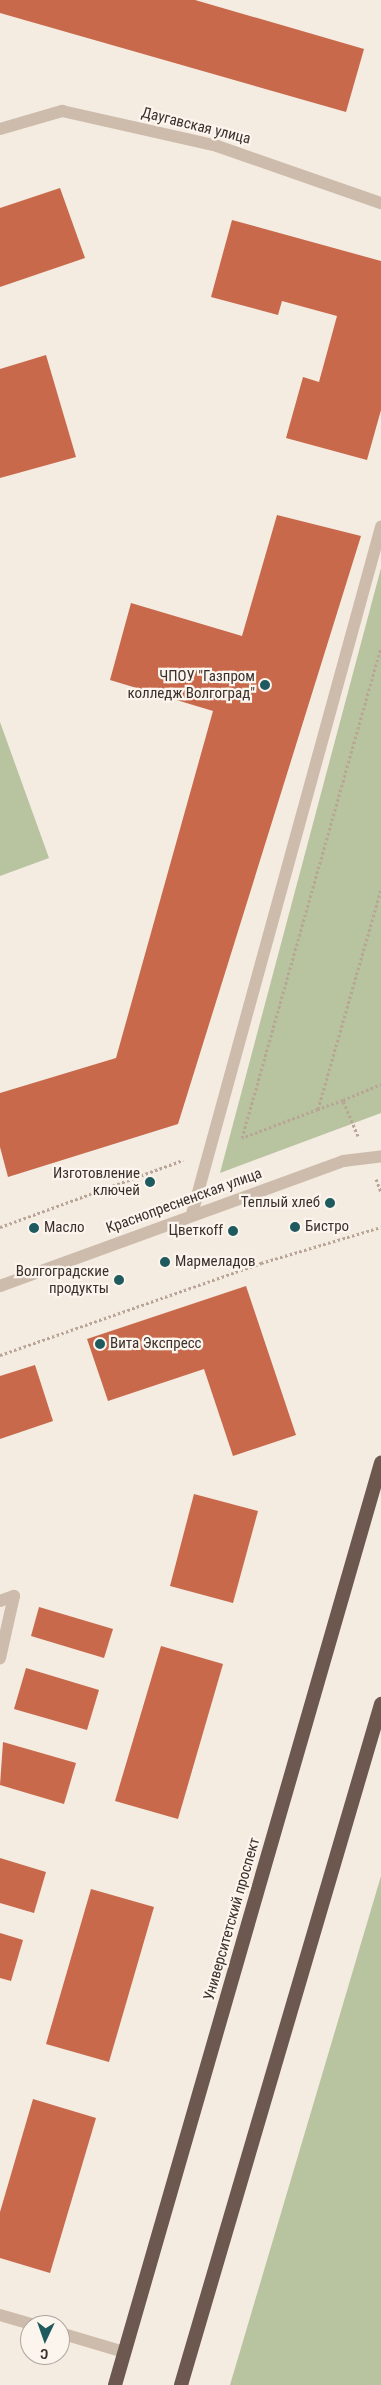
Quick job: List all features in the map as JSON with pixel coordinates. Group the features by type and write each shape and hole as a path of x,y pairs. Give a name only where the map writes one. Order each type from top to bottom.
{"highway":[{"name":"Университетский проспект","path":"115,2385 381,1463"},
{"path":"181,2385 381,1704"}],"street":[{"name":"Даугавская улица","path":"0,129 62,111 217,146 381,202"},
{"path":"192,1214 381,527"},
{"name":"Краснопресненская улица","path":"0,1286 192,1214 344,1161 381,1156"},
{"path":"0,1601 14,1596 0,1658"},
{"path":"0,2315 20,2321"},
{"path":"70,2336 124,2352"}],"path":[{"path":"381,647 242,1138 381,1084"},
{"path":"318,1109 381,890"},
{"path":"343,1100 381,1192"},
{"path":"0,1228 210,1150"},
{"path":"0,1355 261,1263 381,1228"}],"green space":[{"path":"381,568 381,1113 220,1173"},
{"path":"0,722 49,858 0,876"},
{"path":"381,1876 381,2385 230,2385"}],"building":[{"path":"0,0 195,0 364,49 346,112 0,13"},
{"path":"60,188 85,258 0,287 0,208"},
{"path":"232,220 381,261 381,410 367,460 286,438 303,377 319,382 337,316 282,301 278,315 211,297"},
{"path":"46,355 76,457 0,478 0,369"},
{"name":"ЧПОУ \"Газпром колледж Волгоград\"","path":"277,515 361,536 178,1124 8,1177 0,1147 0,1093 116,1058 213,711 110,680 131,603 242,636"},
{"path":"246,1286 296,1435 233,1456 204,1369 108,1401 87,1339"},
{"path":"35,1365 53,1421 0,1439 0,1376"},
{"path":"194,1494 258,1511 233,1603 170,1586"},
{"path":"39,1607 113,1629 104,1658 31,1636"},
{"path":"161,1646 223,1664 178,1819 115,1801"},
{"path":"26,1668 99,1690 87,1730 14,1709"},
{"path":"3,1742 76,1763 64,1804 0,1785"},
{"path":"0,1858 46,1872 34,1913 0,1903"},
{"path":"91,1889 154,1907 109,2062 46,2044"},
{"path":"0,1933 23,1940 11,1981 0,1978"},
{"path":"33,2099 96,2118 50,2273 0,2258 0,2212"}],"place":[{"name":"ЧПОУ \"Газпром колледж Волгоград\"","path":"265,685"},
{"name":"Изготовление ключей","path":"150,1182"},
{"name":"Теплый хлеб","path":"330,1203"},
{"name":"Бистро","path":"295,1227"},
{"name":"Масло","path":"34,1228"},
{"name":"Цветкоff","path":"233,1231"},
{"name":"Мармеладов","path":"165,1262"},
{"name":"Волгоградские продукты","path":"119,1280"},
{"name":"Вита Экспресс","path":"100,1344"}]}
